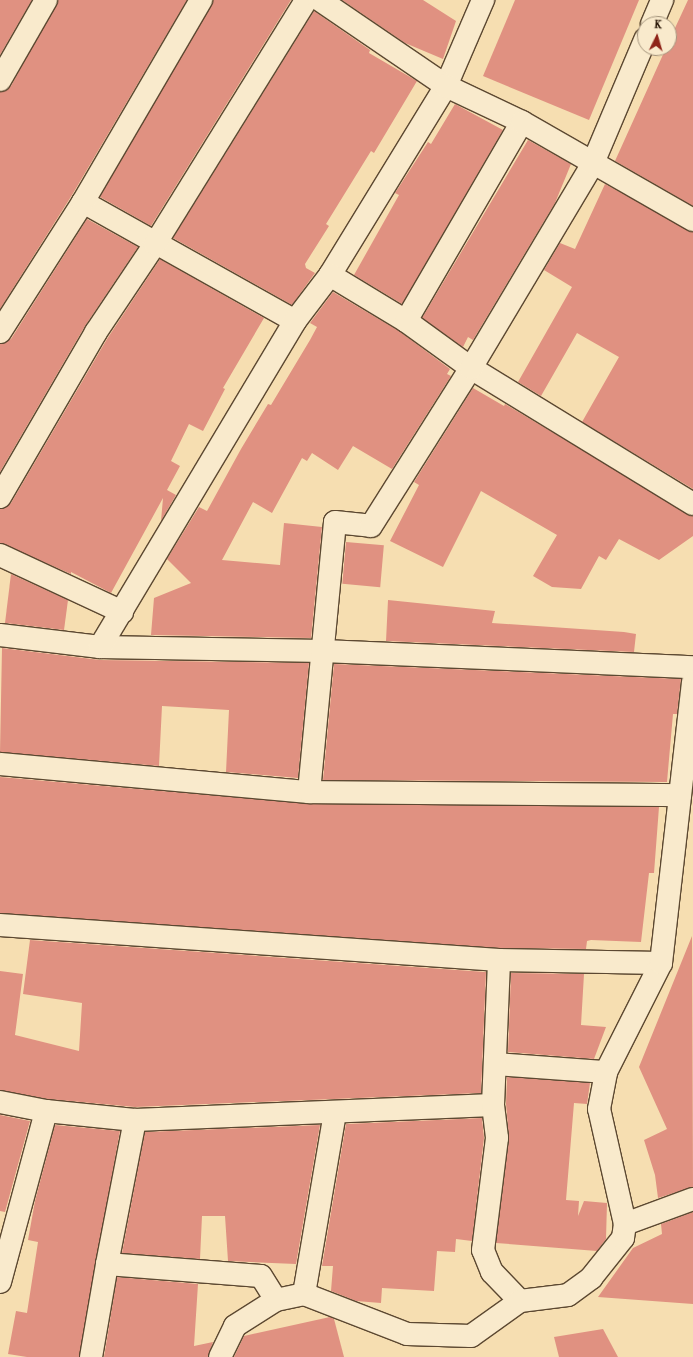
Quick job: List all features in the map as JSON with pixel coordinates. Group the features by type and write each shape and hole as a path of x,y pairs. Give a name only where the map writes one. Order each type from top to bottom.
{"street":[{"path":"0,80 46,0"},
{"path":"0,332 82,202 201,0"},
{"path":"0,497 96,332 155,244 306,0"},
{"path":"320,0 446,86 522,122 693,220"},
{"path":"100,647 295,321 330,275 446,86 483,0"},
{"path":"655,16 662,0"},
{"path":"309,792 335,522 371,526 471,368 593,163 638,56"},
{"path":"406,321 522,122"},
{"path":"82,202 295,321"},
{"path":"330,275 406,321 471,368 693,504"},
{"path":"0,555 122,612"},
{"path":"0,635 100,647 323,651 693,667"},
{"path":"220,1357 235,1326 276,1300 304,1294 407,1334 471,1336 520,1301 568,1295 591,1278 623,1238 625,1224 599,1109 606,1072 660,963 693,682"},
{"path":"0,764 309,792 680,795"},
{"path":"0,925 499,960 660,963"},
{"path":"499,960 496,1064 493,1105 497,1138 483,1250 492,1272 520,1301"},
{"path":"496,1064 606,1072"},
{"path":"0,1102 46,1111 135,1120 335,1113 493,1105"},
{"path":"0,1282 46,1111"},
{"path":"304,1294 335,1113"},
{"path":"91,1357 106,1264 135,1120"},
{"path":"625,1224 693,1199"},
{"path":"106,1264 261,1276 276,1300"}],"building":[{"path":"0,0 32,0 0,55"},
{"path":"58,0 187,0 72,195 0,309 0,92 11,86"},
{"path":"213,0 291,0 151,226 100,197"},
{"path":"342,0 423,0 456,21 443,59 405,43"},
{"path":"515,0 639,0 589,120 483,76"},
{"path":"688,0 693,0 693,206 615,161 662,56 677,56 677,24"},
{"path":"314,11 370,50 369,53 417,81 374,153 371,151 326,224 329,226 305,264 306,268 315,273 292,305 173,238"},
{"path":"455,104 503,130 402,304 354,275 399,195 395,193 428,142 431,144"},
{"path":"528,140 571,164 555,203 473,340 468,337 463,347 422,318"},
{"path":"605,184 693,232 693,489 582,422 619,357 577,333 541,396 518,382 572,287 544,270 560,243 575,249"},
{"path":"87,219 138,247 85,326 0,472 0,344 11,339"},
{"path":"160,259 264,318 223,388 225,389 203,431 189,424 171,461 180,466 167,490 176,495 161,521 163,498 111,593 71,572 71,574 0,543 0,509 11,503 107,339"},
{"path":"333,292 399,331 450,369 447,374 451,376 392,469 353,446 338,470 312,453 307,461 302,458 272,513 253,502 222,560 280,565 284,523 322,527 311,638 151,635 154,598 191,583 167,559 199,507 207,511 268,404 271,405 310,340 317,327 310,323"},
{"path":"473,388 504,406 505,404 693,516 693,536 659,560 619,539 606,560 599,556 581,589 552,587 533,576 557,535 481,491 443,567 390,541 419,485 414,482"},
{"path":"346,542 384,545 380,587 342,584"},
{"path":"11,574 68,600 64,630 5,623"},
{"path":"388,600 495,611 492,623 636,634 634,652 386,641"},
{"path":"2,648 100,660 309,663 298,778 226,772 229,710 162,706 159,766 0,752"},
{"path":"334,664 681,679 677,714 673,714 667,782 323,780"},
{"path":"0,777 309,804 659,807 654,873 649,873 641,942 591,940 587,941 586,949 500,948 0,913"},
{"path":"692,936 693,1187 658,1198 655,1175 644,1140 667,1129 639,1067"},
{"path":"30,940 486,972 481,1093 135,1107 48,1099 0,1090 0,971 23,974 15,1035 79,1051 82,1003 23,994"},
{"path":"511,973 584,974 581,1025 606,1027 594,1059 508,1052"},
{"path":"507,1077 590,1083 587,1104 574,1103 566,1200 579,1201 578,1216 584,1201 607,1203 606,1239 597,1251 496,1243 509,1139 506,1104"},
{"path":"0,1115 30,1121 5,1212 0,1211"},
{"path":"482,1118 484,1138 472,1241 456,1239 455,1252 437,1251 434,1291 382,1288 381,1303 356,1301 331,1291 333,1266 322,1266 346,1124"},
{"path":"55,1125 120,1131 79,1357 27,1357 8,1354 16,1311 27,1313 38,1242 28,1240 35,1201"},
{"path":"320,1125 296,1264 228,1261 225,1216 202,1216 200,1259 122,1253 145,1132"},
{"path":"693,1212 693,1304 598,1297 633,1248 662,1234 661,1224"},
{"path":"117,1277 198,1284 194,1346 213,1342 208,1357 104,1357"},
{"path":"330,1317 334,1319 344,1357 234,1357 244,1336"},
{"path":"603,1329 618,1357 559,1357 554,1337"}]}
